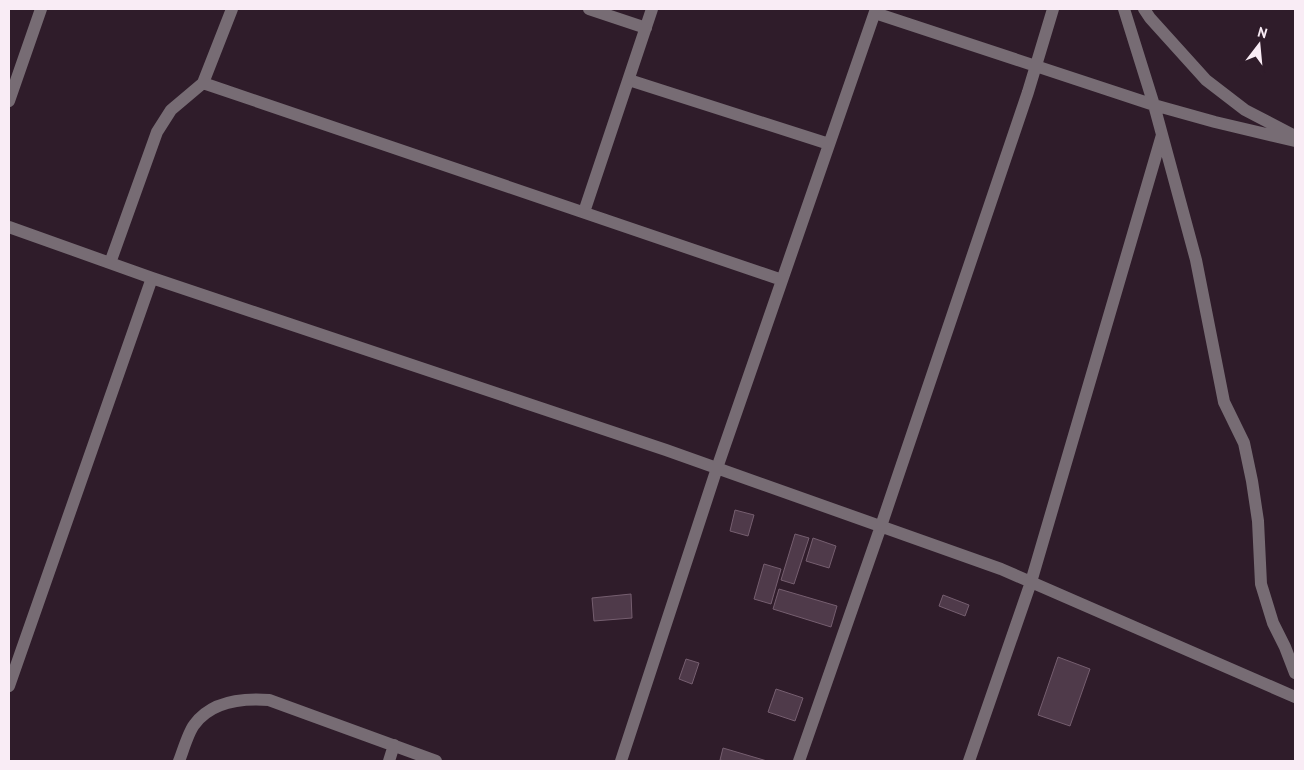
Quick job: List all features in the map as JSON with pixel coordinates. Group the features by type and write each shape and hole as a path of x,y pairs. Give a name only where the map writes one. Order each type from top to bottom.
{"street":[{"path":"9,101 41,9"},
{"path":"110,263 157,132 171,110 203,83 232,9"},
{"path":"589,9 646,28"},
{"path":"584,212 652,9"},
{"path":"799,761 881,526 1036,65 1053,9"},
{"path":"1124,9 1154,105 1196,260 1224,402 1244,443 1258,521 1261,584 1272,623 1285,647 1295,673"},
{"path":"1144,9 1206,80 1245,110 1295,136"},
{"path":"621,761 717,468 876,11 1154,105 1295,141"},
{"path":"629,80 830,144"},
{"path":"203,83 782,280"},
{"path":"969,761 1031,582 1162,134"},
{"path":"9,227 152,278 656,446 1001,569 1295,697"},
{"path":"9,686 152,278"},
{"path":"179,761 193,726 207,711 230,702 250,699 269,700 436,761"},
{"path":"389,761 394,745"}],"building":[{"path":"735,510 754,515 748,536 730,531"},
{"path":"795,534 809,538 794,584 781,580"},
{"path":"813,538 836,546 829,568 806,561"},
{"path":"764,564 781,569 771,604 754,599"},
{"path":"779,589 837,606 831,627 773,609"},
{"path":"631,594 632,618 594,621 592,598"},
{"path":"943,595 969,605 965,616 939,606"},
{"path":"1058,657 1090,669 1070,726 1038,715"},
{"path":"686,659 699,663 692,684 679,679"},
{"path":"776,689 803,698 795,721 768,712"},
{"path":"723,748 767,761 720,760"}]}
